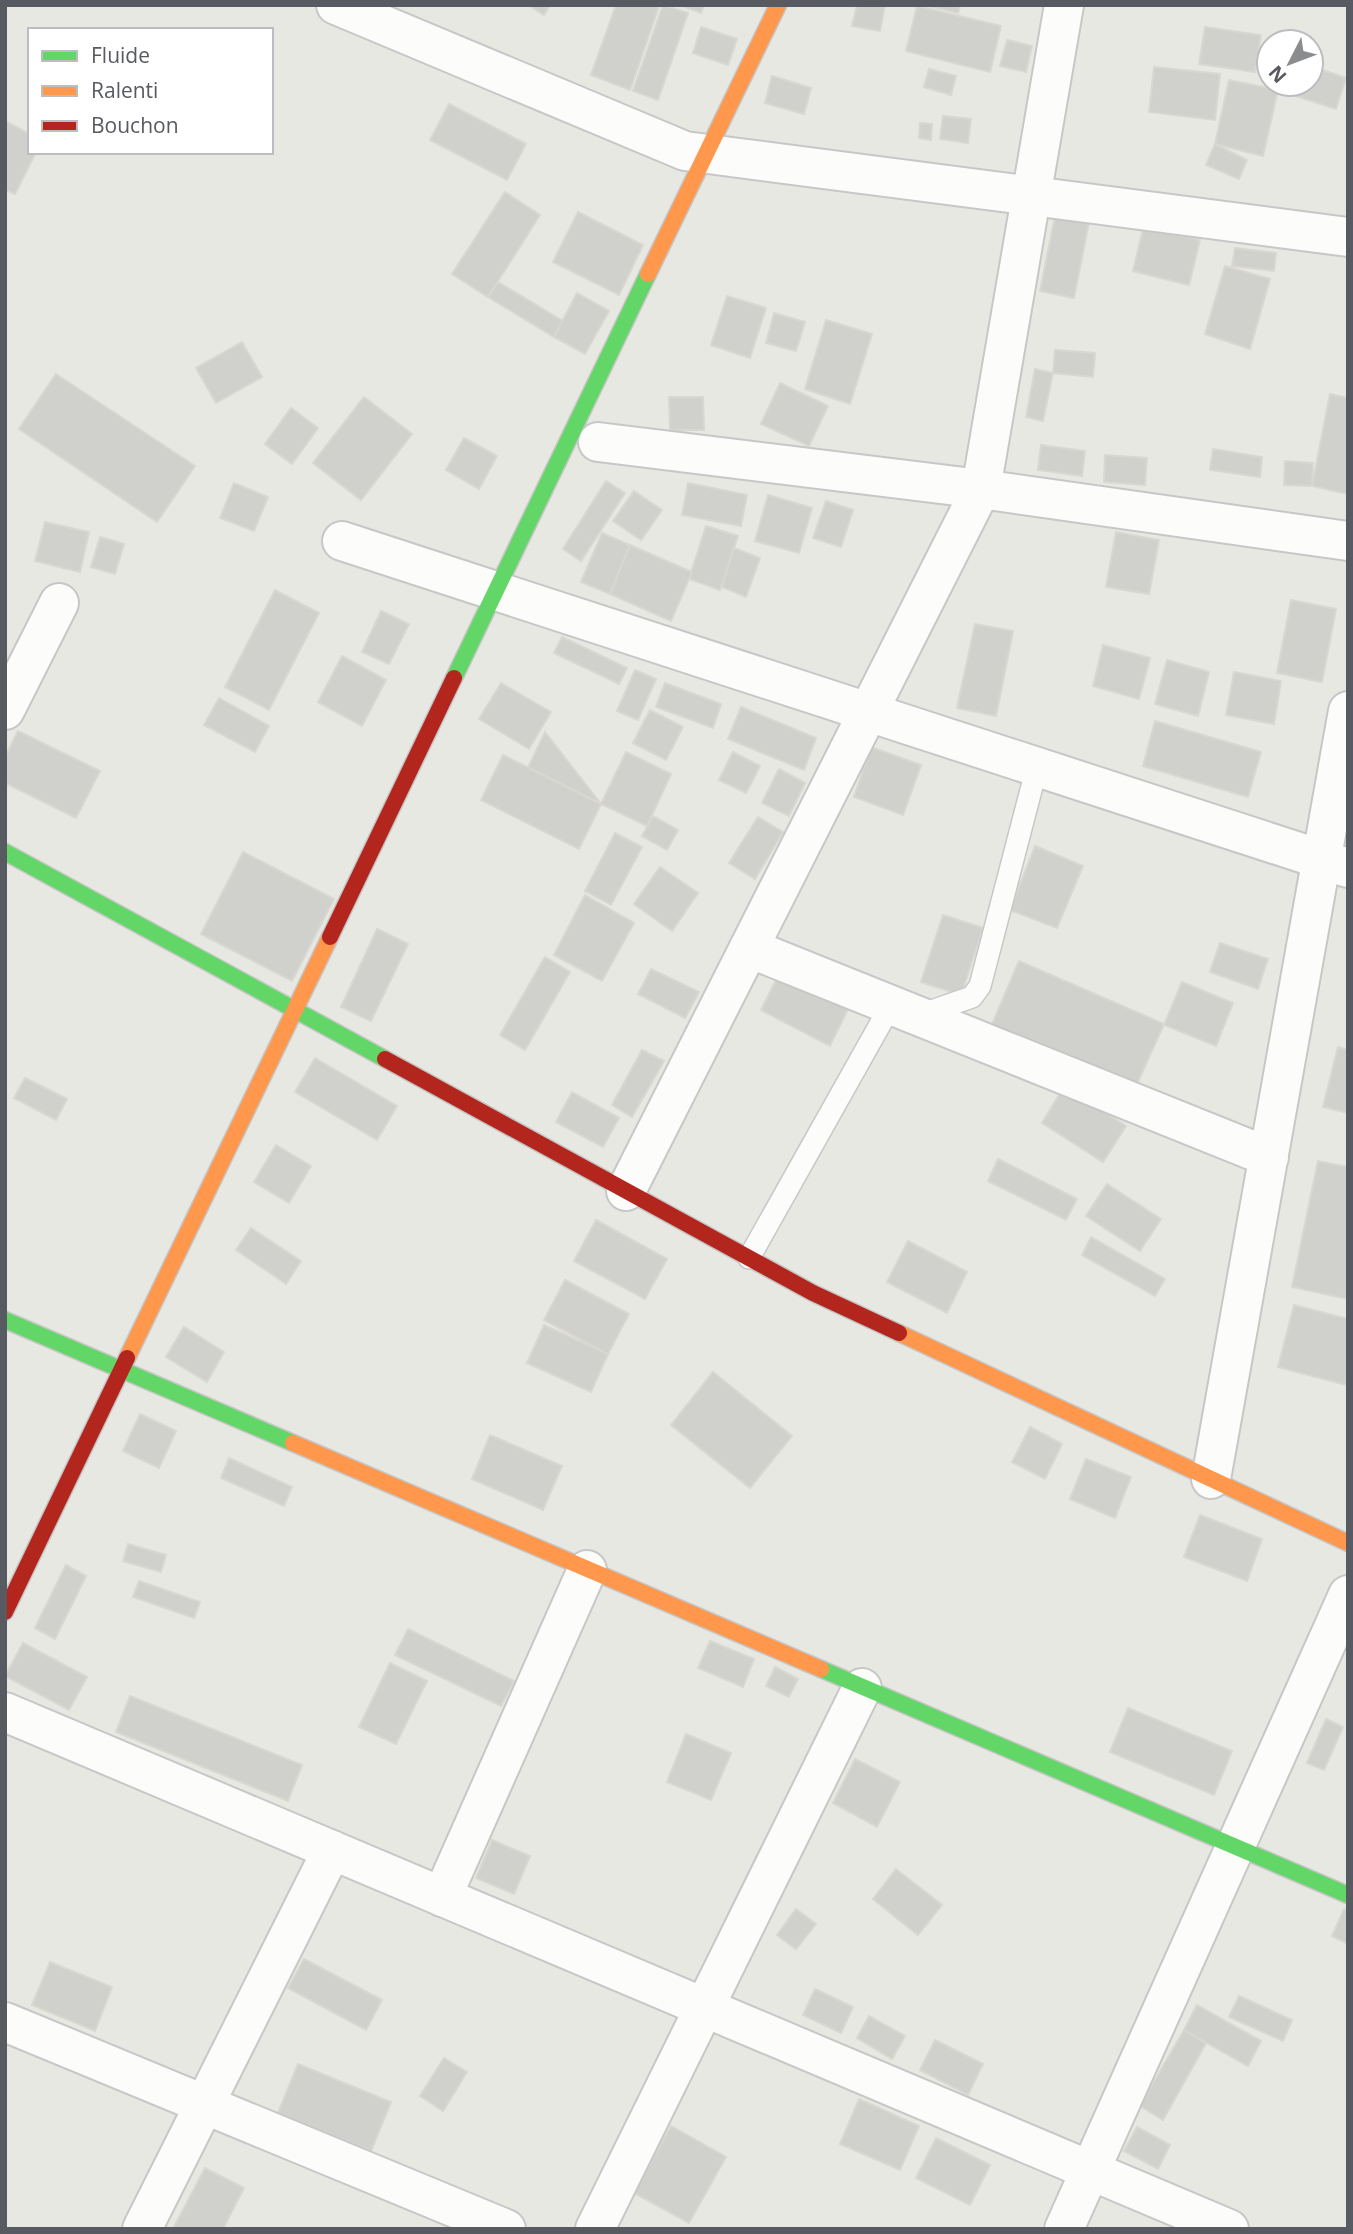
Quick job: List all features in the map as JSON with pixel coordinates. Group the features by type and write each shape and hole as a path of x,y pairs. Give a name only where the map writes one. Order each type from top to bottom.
{"street":[{"path":"336,5 685,151 1348,237"},
{"path":"5,1612 778,5"},
{"path":"625,1191 981,489 1064,5"},
{"path":"598,442 981,489 1348,541"},
{"path":"342,541 1335,864"},
{"path":"5,710 59,603"},
{"path":"1211,1479 1269,1157 1335,864 1348,711"},
{"path":"5,852 813,1293 1348,1544"},
{"path":"749,948 1269,1157"},
{"path":"5,1320 1348,1895"},
{"path":"442,1897 587,1570"},
{"path":"1064,2229 1348,1595"},
{"path":"595,2229 862,1688"},
{"path":"5,1712 1229,2229"},
{"path":"142,2229 332,1850"},
{"path":"5,2022 506,2229"}],"lane":[{"path":"749,1258 905,1010 972,997 980,986 1037,767"}],"building":[{"path":"528,5 550,5 544,15"},
{"path":"616,5 659,6 630,90 591,75"},
{"path":"663,5 688,13 658,100 633,91"},
{"path":"680,5 704,5 701,13"},
{"path":"857,5 885,5 880,31 852,26"},
{"path":"925,5 960,5 958,13"},
{"path":"917,6 1001,26 990,72 906,51"},
{"path":"701,27 737,39 728,65 693,53"},
{"path":"1205,27 1255,34 1255,72 1199,64"},
{"path":"1007,40 1032,46 1026,72 1000,66"},
{"path":"1154,67 1220,74 1215,120 1149,112"},
{"path":"929,69 956,76 951,95 924,87"},
{"path":"1325,71 1346,78 1336,109 1302,98 1325,98"},
{"path":"772,76 811,88 804,114 765,103"},
{"path":"1229,80 1255,85 1255,98 1276,98 1263,156 1215,144"},
{"path":"449,104 526,144 507,180 430,140"},
{"path":"943,116 971,119 968,143 940,139"},
{"path":"5,121 28,133 28,154 35,154 15,194 5,190"},
{"path":"920,123 932,124 931,140 919,138"},
{"path":"1215,144 1247,160 1239,179 1206,165"},
{"path":"505,192 540,215 488,297 452,274"},
{"path":"578,212 643,245 619,295 553,262"},
{"path":"1055,216 1089,222 1074,298 1040,291"},
{"path":"1144,225 1200,240 1189,285 1133,271"},
{"path":"1235,248 1276,253 1274,271 1232,266"},
{"path":"1225,266 1270,279 1250,349 1205,334"},
{"path":"498,282 563,321 554,337 488,297"},
{"path":"577,293 609,311 585,354 554,337"},
{"path":"727,296 766,308 750,358 711,345"},
{"path":"774,313 805,322 796,351 766,343"},
{"path":"826,320 872,334 850,404 805,389"},
{"path":"242,342 262,377 216,403 196,368"},
{"path":"1055,350 1095,353 1093,377 1053,373"},
{"path":"1035,369 1053,373 1043,421 1026,417"},
{"path":"56,374 195,466 157,522 19,429"},
{"path":"780,383 828,406 809,446 761,424"},
{"path":"1330,394 1348,398 1348,494 1312,486"},
{"path":"364,397 412,434 361,500 313,463"},
{"path":"669,397 703,397 704,430 670,430"},
{"path":"291,408 318,428 292,464 265,444"},
{"path":"464,438 497,456 479,489 446,470"},
{"path":"1041,445 1085,451 1082,476 1038,470"},
{"path":"1213,449 1262,457 1260,477 1210,470"},
{"path":"1105,455 1147,458 1145,485 1104,482"},
{"path":"1285,461 1313,463 1312,486 1284,485"},
{"path":"606,481 625,493 581,561 563,549"},
{"path":"234,483 268,497 254,531 220,518"},
{"path":"688,483 747,495 741,526 682,515"},
{"path":"634,491 662,510 641,540 613,521"},
{"path":"768,495 812,508 799,553 755,541"},
{"path":"826,501 853,510 841,547 813,538"},
{"path":"45,522 89,532 80,572 35,561"},
{"path":"706,526 738,536 720,590 689,579"},
{"path":"1116,532 1159,540 1149,594 1106,587"},
{"path":"602,533 630,545 610,594 581,582"},
{"path":"100,537 124,544 115,574 91,567"},
{"path":"630,545 692,572 671,621 610,594"},
{"path":"734,548 760,558 746,597 722,587"},
{"path":"275,590 319,613 269,710 225,687"},
{"path":"1291,600 1336,609 1322,682 1277,673"},
{"path":"381,611 409,624 389,664 362,652"},
{"path":"975,624 1013,631 996,716 957,708"},
{"path":"562,637 627,668 619,684 554,653"},
{"path":"1103,645 1150,658 1139,699 1093,686"},
{"path":"342,656 386,680 362,726 318,702"},
{"path":"1167,660 1209,672 1198,716 1155,704"},
{"path":"635,670 656,679 638,720 617,711"},
{"path":"1234,672 1281,681 1274,724 1226,715"},
{"path":"501,683 551,712 529,749 479,719"},
{"path":"665,683 721,704 713,728 656,707"},
{"path":"219,698 269,726 255,752 204,725"},
{"path":"741,707 816,738 804,770 728,739"},
{"path":"650,710 683,727 666,760 633,743"},
{"path":"1155,721 1261,752 1248,797 1143,766"},
{"path":"18,731 100,771 76,818 5,783 5,757"},
{"path":"545,732 601,804 528,768"},
{"path":"871,747 921,765 903,815 854,797"},
{"path":"626,752 671,774 647,826 601,804"},
{"path":"733,752 760,766 746,793 719,780"},
{"path":"503,755 601,804 579,849 481,800"},
{"path":"779,769 805,783 789,816 762,803"},
{"path":"653,816 678,830 667,850 642,836"},
{"path":"758,817 783,832 755,879 729,863"},
{"path":"615,833 642,847 611,905 585,891"},
{"path":"1035,846 1083,866 1057,928 1010,910"},
{"path":"243,852 334,899 292,981 201,934"},
{"path":"660,867 698,893 672,931 634,904"},
{"path":"585,895 634,923 602,981 554,955"},
{"path":"943,915 983,928 961,995 921,982"},
{"path":"377,929 408,944 371,1021 341,1007"},
{"path":"1220,943 1268,959 1258,989 1210,972"},
{"path":"545,957 570,972 525,1050 500,1035"},
{"path":"1019,961 1164,1024 1134,1091 990,1029"},
{"path":"782,968 851,1003 830,1046 761,1010"},
{"path":"651,969 699,992 685,1018 638,994"},
{"path":"1182,982 1233,1003 1216,1046 1164,1025"},
{"path":"1338,1047 1348,1050 1348,1113 1323,1107"},
{"path":"642,1050 664,1061 632,1117 612,1105"},
{"path":"315,1058 397,1106 377,1140 295,1092"},
{"path":"25,1078 67,1099 56,1120 14,1098"},
{"path":"1064,1087 1126,1126 1103,1162 1042,1123"},
{"path":"572,1092 619,1118 603,1147 556,1122"},
{"path":"276,1145 311,1166 289,1203 254,1182"},
{"path":"998,1159 1077,1199 1066,1220 988,1181"},
{"path":"1318,1161 1348,1167 1348,1299 1292,1287"},
{"path":"1107,1184 1161,1219 1140,1251 1086,1216"},
{"path":"596,1220 667,1259 645,1299 574,1261"},
{"path":"251,1228 301,1261 286,1284 236,1250"},
{"path":"1091,1237 1165,1279 1155,1296 1082,1255"},
{"path":"908,1241 967,1272 947,1313 887,1282"},
{"path":"565,1280 629,1314 608,1354 544,1320"},
{"path":"1294,1305 1348,1319 1346,1385 1278,1367"},
{"path":"544,1325 608,1354 591,1392 527,1363"},
{"path":"184,1327 224,1352 207,1382 166,1357"},
{"path":"713,1372 792,1436 750,1488 671,1425"},
{"path":"140,1414 176,1431 159,1468 123,1451"},
{"path":"1030,1427 1062,1444 1045,1479 1012,1462"},
{"path":"490,1435 562,1466 543,1510 472,1479"},
{"path":"229,1458 292,1487 284,1506 221,1478"},
{"path":"1086,1459 1131,1477 1115,1518 1070,1499"},
{"path":"1200,1515 1262,1539 1247,1581 1184,1557"},
{"path":"128,1544 166,1555 161,1572 123,1561"},
{"path":"66,1565 86,1576 55,1639 35,1628"},
{"path":"139,1581 200,1602 194,1618 133,1597"},
{"path":"408,1629 514,1681 501,1706 395,1655"},
{"path":"710,1641 754,1659 743,1687 698,1668"},
{"path":"23,1643 87,1677 69,1710 5,1676"},
{"path":"390,1663 427,1681 396,1744 359,1727"},
{"path":"775,1667 798,1679 789,1697 766,1686"},
{"path":"130,1696 302,1765 288,1801 116,1732"},
{"path":"1128,1708 1232,1751 1214,1795 1110,1752"},
{"path":"1326,1719 1343,1727 1324,1770 1307,1763"},
{"path":"686,1734 731,1753 711,1800 667,1782"},
{"path":"855,1759 900,1782 877,1827 833,1803"},
{"path":"492,1840 530,1856 514,1894 476,1878"},
{"path":"896,1869 942,1905 918,1935 873,1899"},
{"path":"796,1909 816,1924 796,1949 777,1935"},
{"path":"1344,1909 1348,1911 1348,1944 1332,1936"},
{"path":"304,1959 382,2000 366,2030 288,1988"},
{"path":"50,1962 112,1987 95,2031 32,2005"},
{"path":"815,1989 853,2007 841,2033 803,2015"},
{"path":"1239,1996 1292,2020 1283,2041 1229,2017"},
{"path":"1197,2005 1261,2041 1248,2066 1184,2030"},
{"path":"869,2016 905,2036 892,2059 857,2038"},
{"path":"1184,2030 1206,2043 1163,2120 1140,2106"},
{"path":"935,2040 983,2064 968,2095 920,2070"},
{"path":"444,2058 467,2072 443,2111 420,2096"},
{"path":"298,2064 391,2102 371,2151 278,2113"},
{"path":"859,2099 919,2126 900,2170 840,2144"},
{"path":"671,2126 726,2157 689,2223 634,2193"},
{"path":"1137,2127 1170,2145 1158,2169 1124,2151"},
{"path":"936,2138 990,2165 970,2205 916,2178"},
{"path":"205,2168 244,2188 223,2229 173,2229"}],"traffic: fast":[{"path":"454,678 648,274"},
{"path":"5,852 385,1059"},
{"path":"5,1320 293,1443"},
{"path":"821,1669 1348,1895"}],"traffic: slow":[{"path":"648,274 778,5"},
{"path":"127,1358 330,937"},
{"path":"899,1333 1348,1543"},
{"path":"293,1443 821,1669"}],"traffic: jam":[{"path":"330,937 454,678"},
{"path":"385,1059 813,1293 899,1333"},
{"path":"5,1612 127,1358"}]}
